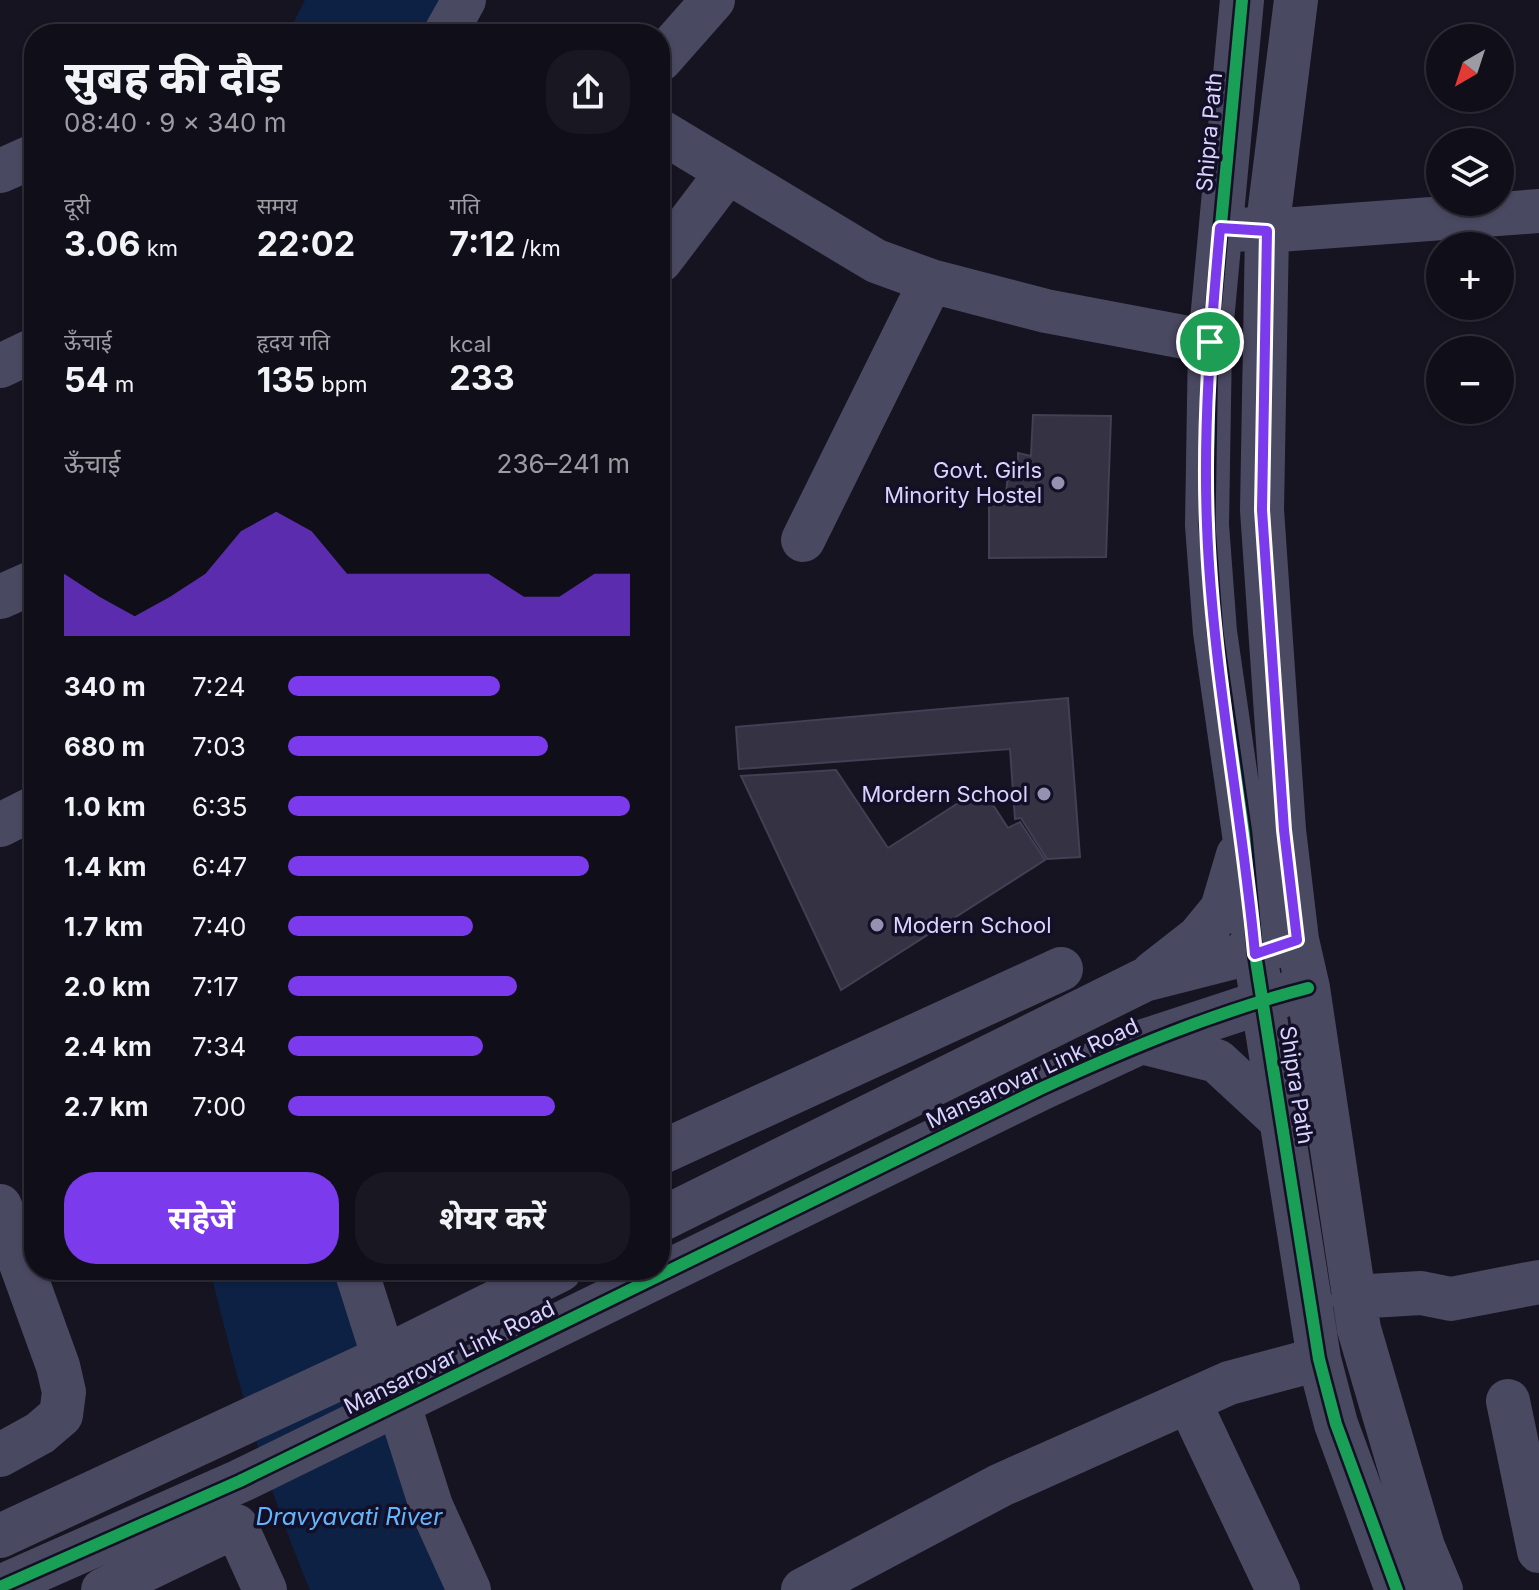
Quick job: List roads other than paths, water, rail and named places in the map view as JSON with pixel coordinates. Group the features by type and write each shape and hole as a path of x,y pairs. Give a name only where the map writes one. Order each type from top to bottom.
{"street":[{"path":"451,24 464,0"},
{"path":"670,49 713,0"},
{"name":"Shipra Path","path":"1242,0 1210,342 1207,525 1215,632 1244,834 1255,954 1319,1359 1336,1424 1397,1590"},
{"name":"Shipra Path","path":"1296,0 1267,231 1262,510 1284,830 1297,940 1308,988 1356,1313 1423,1547 1441,1590"},
{"path":"670,138 726,174 876,261 931,281 1046,311 1210,342"},
{"path":"0,171 24,160"},
{"path":"670,248 726,174"},
{"path":"1220,228 1267,231 1539,211"},
{"path":"803,540 931,281"},
{"path":"0,366 24,355"},
{"path":"0,597 24,586"},
{"path":"0,825 24,813"},
{"path":"1144,980 1199,937 1222,909 1244,834"},
{"name":"Mansarovar Link Road","path":"670,1215 1144,980 1255,954 1297,940"},
{"path":"670,1148 1061,969"},
{"name":"Mansarovar Link Road","path":"670,1270 1141,1042 1263,1000 1308,988"},
{"path":"1141,1042 1217,1061 1283,1122"},
{"path":"0,1206 24,1272"},
{"path":"0,1455 40,1433 61,1415 64,1392 58,1366 27,1280"},
{"path":"359,1280 431,1506 469,1590"},
{"name":"Mansarovar Link Road","path":"0,1536 389,1355 540,1280"},
{"name":"Mansarovar Link Road","path":"0,1587 240,1481 650,1280"},
{"path":"1356,1313 1421,1293 1451,1299 1539,1282"},
{"path":"803,1590 1001,1485 1229,1383 1319,1359"},
{"path":"1508,1401 1539,1551"},
{"path":"1189,1402 1278,1590"},
{"path":"103,1590 236,1526 265,1590"}],"water":[{"path":"305,0 459,0 442,24 293,24"},
{"name":"Dravyavati River","path":"213,1280 345,1280 451,1590 310,1590 280,1512"}],"place":[{"name":"Govt. Girls Minority Hostel","path":"1058,483"},
{"name":"Mordern School","path":"1044,794"},
{"name":"Modern School","path":"877,925"}]}
